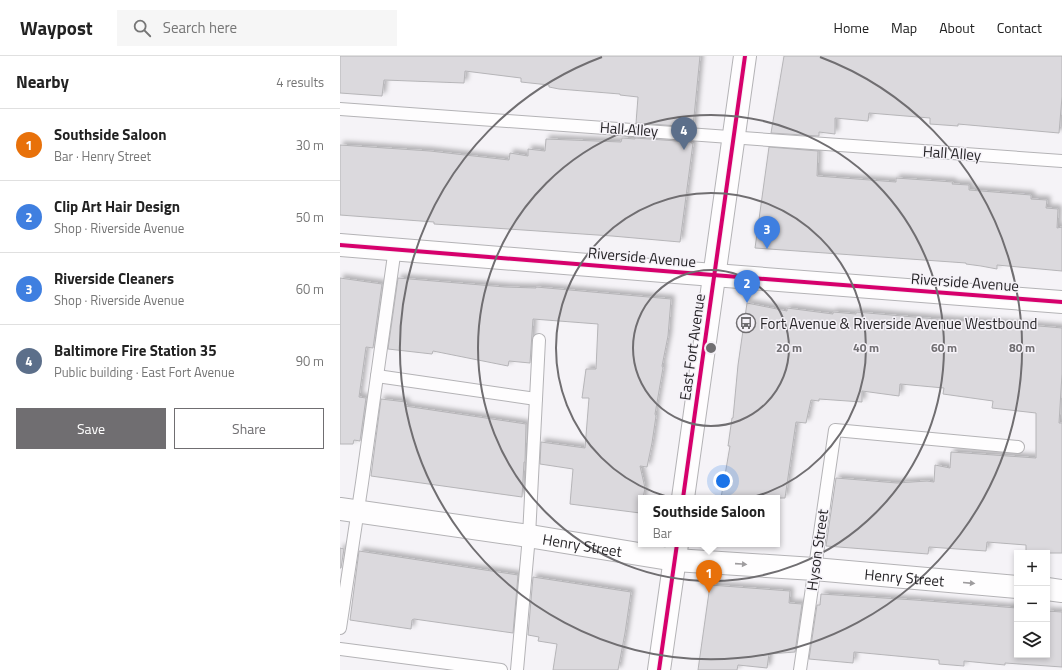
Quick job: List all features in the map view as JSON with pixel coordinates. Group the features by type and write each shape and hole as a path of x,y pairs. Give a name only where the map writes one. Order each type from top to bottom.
{"street":[{"name":"East Fort Avenue","path":"683,495 745,56"},
{"name":"Riverside Avenue","path":"340,245 395,248 1062,302"},
{"name":"Henry Street","path":"349,510 529,536 814,569 1014,587"},
{"path":"659,670 676,552"},
{"path":"1050,589 1062,590"}],"lane":[{"name":"Hall Alley","path":"340,109 1062,161"},
{"path":"340,628 349,510 377,376 395,248"},
{"path":"517,670 529,536 539,340"},
{"path":"377,376 536,399"},
{"name":"Hyson Street","path":"800,670 835,430 1018,447"},
{"path":"340,649 501,670"}],"building":[{"path":"340,56 700,56 693,127 636,123 638,97 559,89 549,87 549,85 521,82 521,78 465,71 464,83 384,80 382,96 340,93"},
{"path":"784,56 1062,56 1062,97 1059,133 958,124 958,126 930,124 930,118 869,113 868,121 835,118 835,134 819,132 819,136 771,133"},
{"path":"622,138 693,143 680,242 434,224 434,222 340,215 340,145 430,151 509,160 510,153 528,156 528,149 545,151 546,139 621,142"},
{"path":"769,147 818,151 817,176 896,182 896,178 953,182 952,184 969,185 969,190 1031,195 1031,199 1047,200 1046,208 1058,209 1057,228 1062,227 1062,271 997,265 997,269 966,263 755,248"},
{"path":"340,278 382,284 373,348 366,347 359,397 366,398 360,441 354,440 353,444 340,444"},
{"path":"398,278 505,287 536,287 671,299 668,336 662,366 663,368 655,414 656,416 652,443 647,467 640,466 645,488 644,495 638,495 638,513 570,504 573,469 540,464 541,442 585,448 589,398 582,398 586,369 596,369 598,324 533,319 530,363 509,361 508,366 433,351 432,354 388,349"},
{"path":"747,303 787,311 787,308 833,314 833,312 856,314 856,312 1062,328 1062,374 1059,423 1062,423 1062,553 1050,553 1050,550 1026,550 1026,545 987,542 986,551 929,547 928,554 826,546 836,478 897,483 934,482 935,465 950,468 951,452 1036,458 1036,413 992,408 993,401 943,394 944,388 900,384 899,396 862,391 862,402 819,399 819,401 811,400 806,423 796,422 785,498 780,498 780,495 722,495 733,418 738,365"},
{"path":"381,399 406,402 405,406 526,424 522,497 371,476"},
{"path":"340,548 344,549 341,568 340,568"},
{"path":"359,551 518,575 513,633 414,619 412,620 411,629 350,620"},
{"path":"533,577 631,592 618,670 553,670 557,644 538,641 539,637 528,635"},
{"path":"710,585 790,591 789,603 802,604 795,652 769,654 767,668 738,665 737,670 698,670"},
{"path":"821,594 1014,608 1014,658 1050,658 1050,611 1062,612 1062,667 1005,663 1005,665 964,661 964,666 939,664 939,660 854,652 853,663 809,659 817,605 820,605"}],"cycle path":[{"path":"683,495 745,56"},
{"path":"340,245 1062,302"},
{"path":"659,670 677,547"}],"place":[{"name":"Baltimore Fire Station 35","path":"684,150"},
{"name":"Riverside Cleaners","path":"767,249"},
{"name":"Clip Art Hair Design","path":"747,303"},
{"name":"Fort Avenue & Riverside Avenue Westbound","path":"746,323"},
{"name":"Southside Saloon","path":"709,593"}]}
